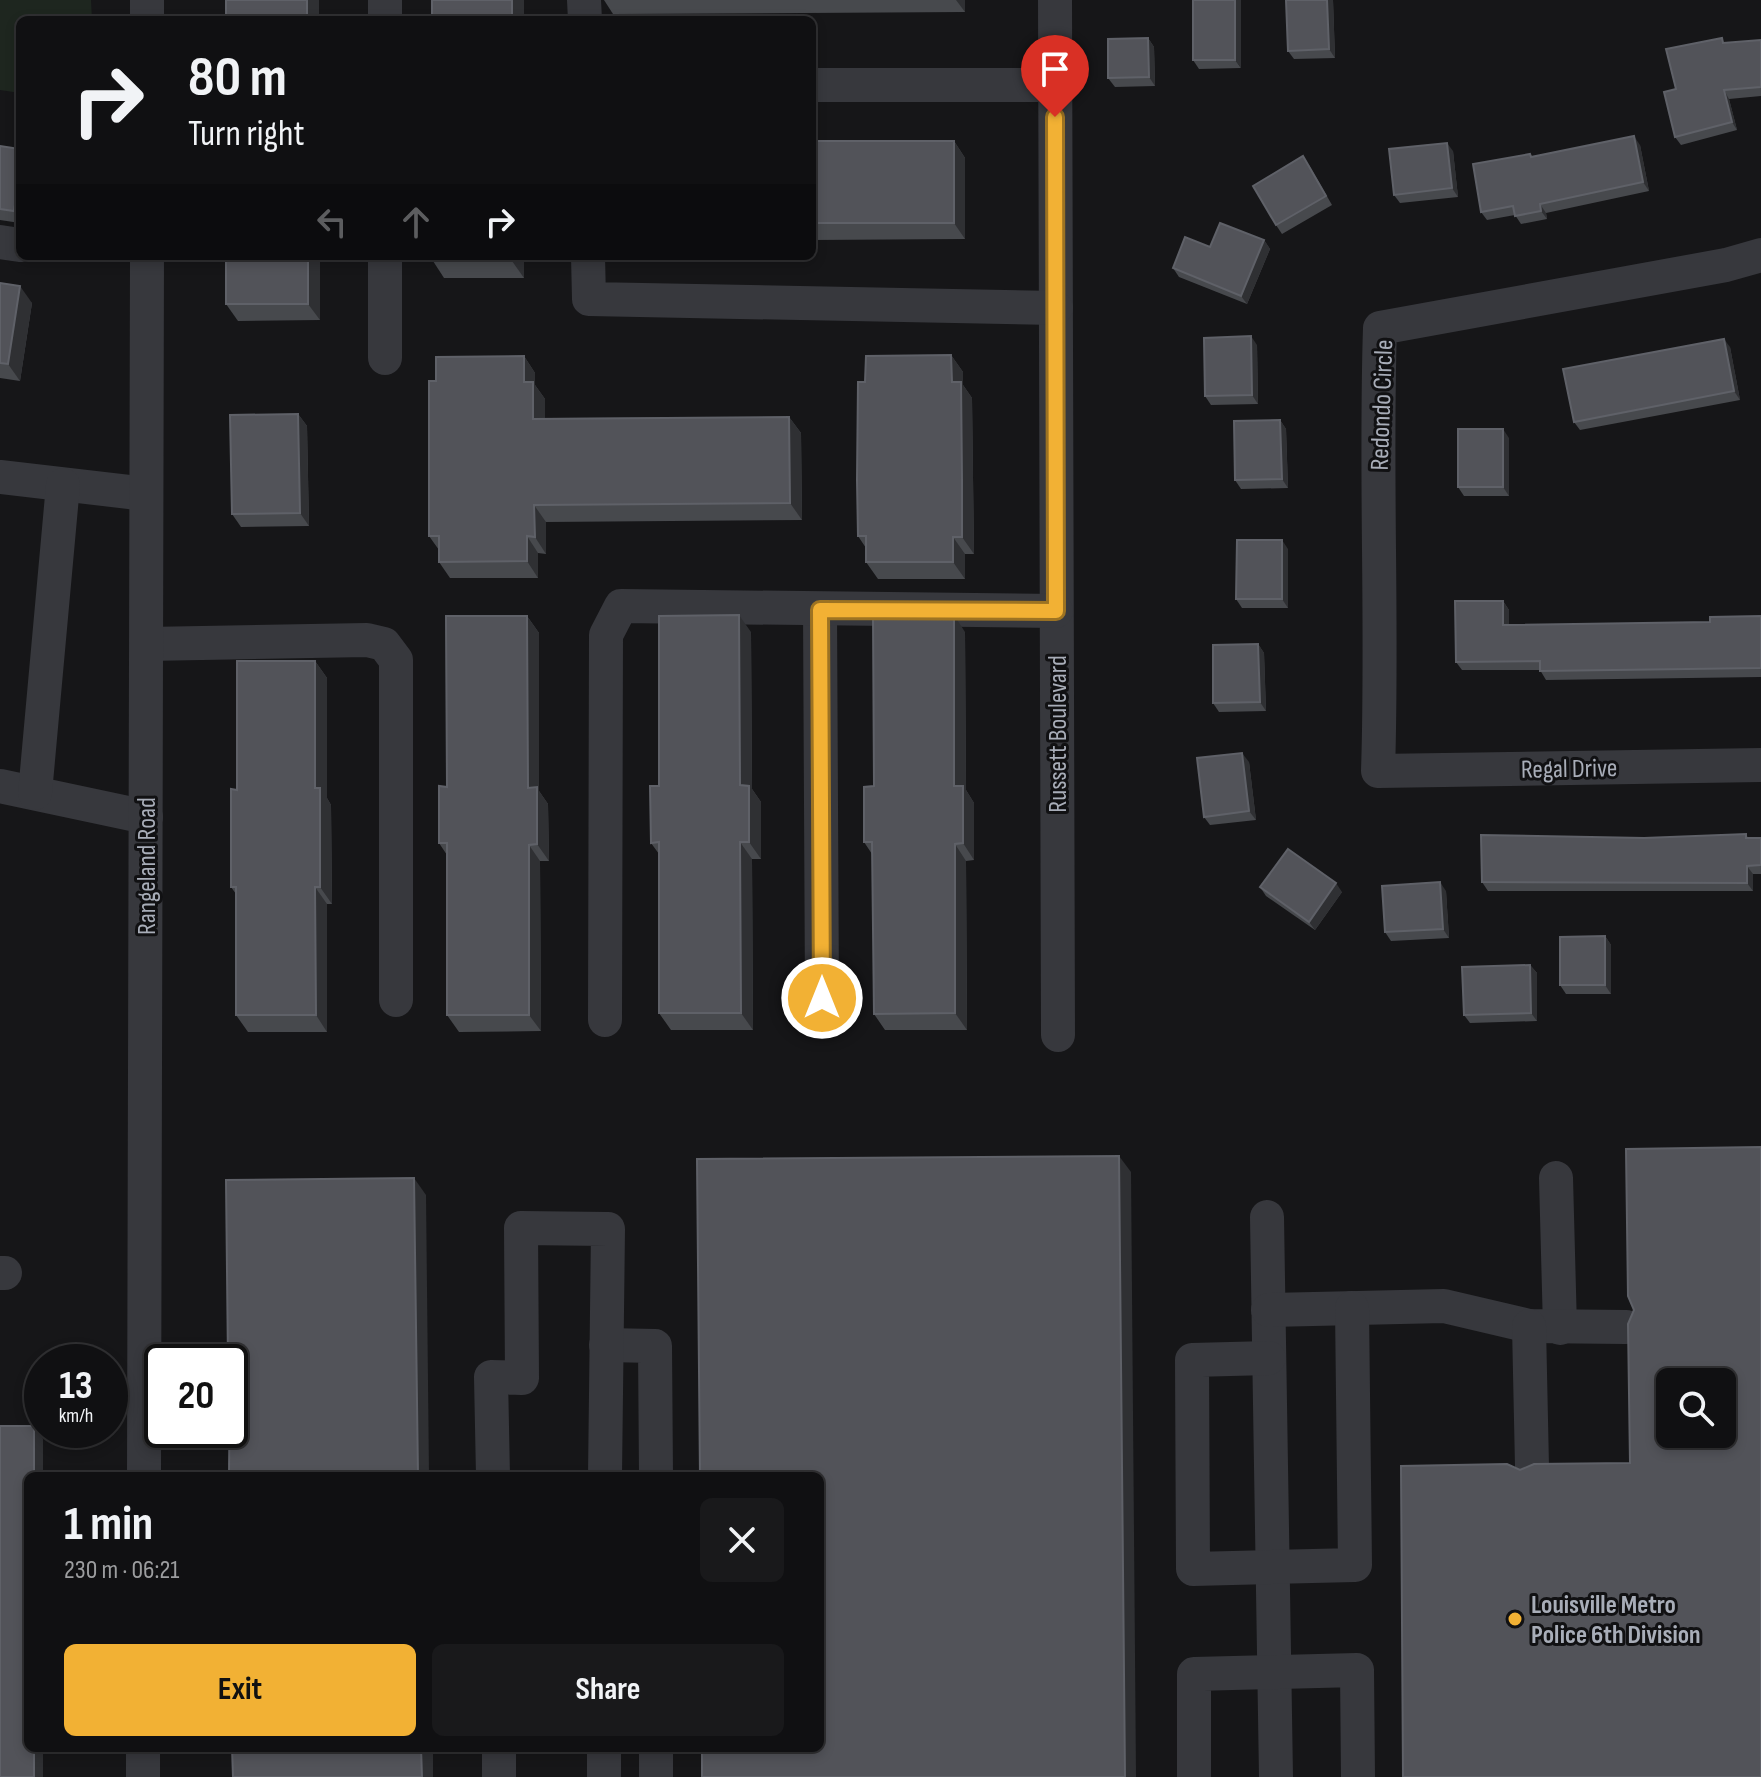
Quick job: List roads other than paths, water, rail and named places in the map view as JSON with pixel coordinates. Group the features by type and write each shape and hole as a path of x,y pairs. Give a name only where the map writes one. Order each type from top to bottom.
{"street":[{"name":"Russett Boulevard","path":"1055,0 1058,1035"},
{"path":"816,85 1055,85"},
{"name":"Redondo Circle","path":"1378,771 1382,671 1377,412 1380,328 1710,268 1761,255"},
{"name":"Rangeland Road","path":"144,1472 147,260"},
{"path":"385,260 385,358"},
{"path":"588,260 589,299 1056,308"},
{"path":"0,477 146,494"},
{"path":"35,793 63,485"},
{"path":"605,1020 606,635 621,606 1056,611"},
{"path":"820,610 822,998"},
{"path":"147,644 367,640 384,644 396,660 396,1000"},
{"name":"Regal Drive","path":"1378,771 1761,765"},
{"path":"0,786 146,817"},
{"path":"1532,1467 1556,1178"},
{"path":"1267,1217 1276,1777"},
{"path":"493,1472 491,1377 522,1378 521,1228 608,1229 605,1472"},
{"path":"1268,1310 1444,1306 1544,1327 1626,1327"},
{"path":"1269,1358 1192,1360 1193,1569 1355,1565 1352,1308"},
{"path":"606,1345 655,1346 656,1472"},
{"path":"1194,1777 1194,1674 1357,1670 1358,1777"},
{"path":"143,1752 143,1777"},
{"path":"499,1752 499,1777"},
{"path":"604,1752 604,1777"},
{"path":"656,1752 656,1777"}],"place":[{"name":"Louisville Metro Police 6th Division","path":"1515,1619"}]}
